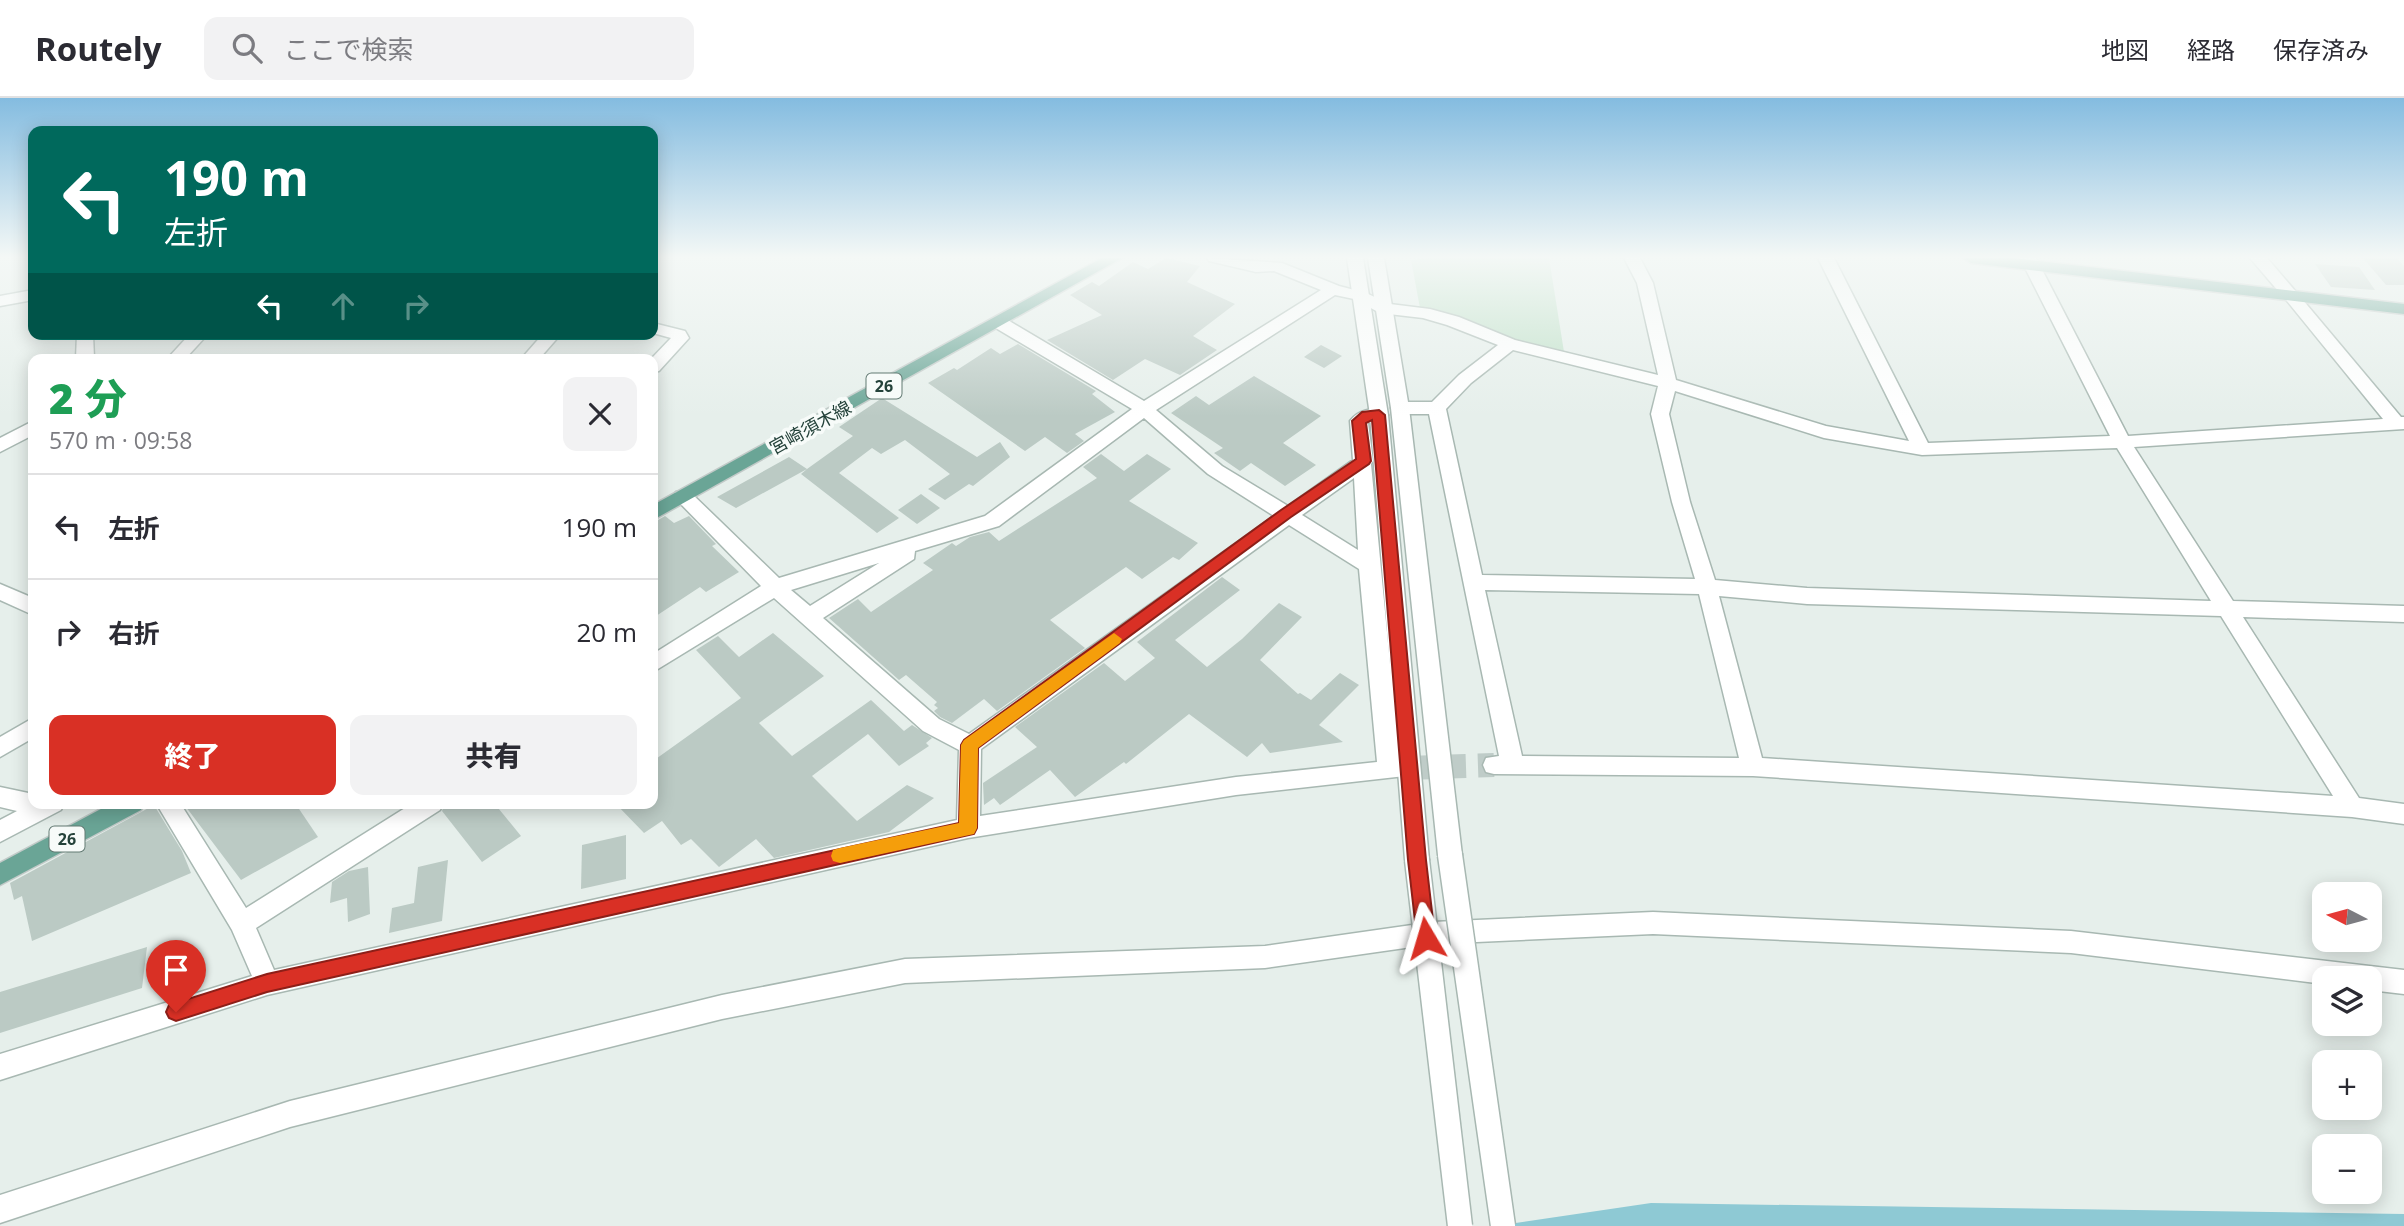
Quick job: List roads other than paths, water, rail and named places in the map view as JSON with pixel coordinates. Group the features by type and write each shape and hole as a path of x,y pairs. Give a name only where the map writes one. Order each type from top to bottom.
{"main road":[{"name":"宮崎須木線","path":"658,510 1022,311"},
{"name":"26","path":"0,875 123,809"}],"street":[{"path":"658,661 775,587 992,521 1144,409 1299,311"},
{"path":"1362,311 1379,415 1417,860 1460,1226"},
{"path":"1386,311 1400,408 1450,855 1503,1226"},
{"path":"1402,311 1424,313 1453,321 1510,344 1668,383 1824,432 1922,449 2122,442 2400,423"},
{"path":"1651,311 1668,383 1660,414 1681,502 1707,587 1754,766"},
{"path":"1852,311 1922,449"},
{"path":"2055,311 2122,442 2351,807"},
{"path":"2304,311 2400,423"},
{"path":"1000,323 1144,409 1215,470 1369,566"},
{"path":"658,329 681,338 658,361"},
{"path":"180,354 194,340"},
{"path":"534,354 546,340"},
{"path":"1400,408 1437,408 1465,379 1510,344"},
{"path":"1437,408 1475,582 1503,764 1754,766 2351,807 2404,814"},
{"path":"0,1067 267,983 968,828 1236,786 1397,768 1369,566 1364,461 1359,421 1366,416 1379,415"},
{"path":"0,446 28,430"},
{"path":"970,745 1286,514 1364,461"},
{"path":"683,497 775,587 931,725 970,745"},
{"path":"809,617 930,540"},
{"path":"1475,582 1707,587 1807,596 2404,614"},
{"path":"0,591 28,605"},
{"path":"0,748 28,730"},
{"path":"968,828 970,745"},
{"path":"0,797 28,804"},
{"path":"0,832 43,809"},
{"path":"171,809 242,924 267,983"},
{"path":"242,924 423,809"},
{"path":"0,1209 290,1114 722,1007 905,971 1265,957 1433,933 1653,923 2071,942 2404,982"}],"water":[{"path":"1651,1203 2404,1214 2404,1226 1495,1226"}],"tunnel":[{"path":"1406,768 1494,765"}]}
